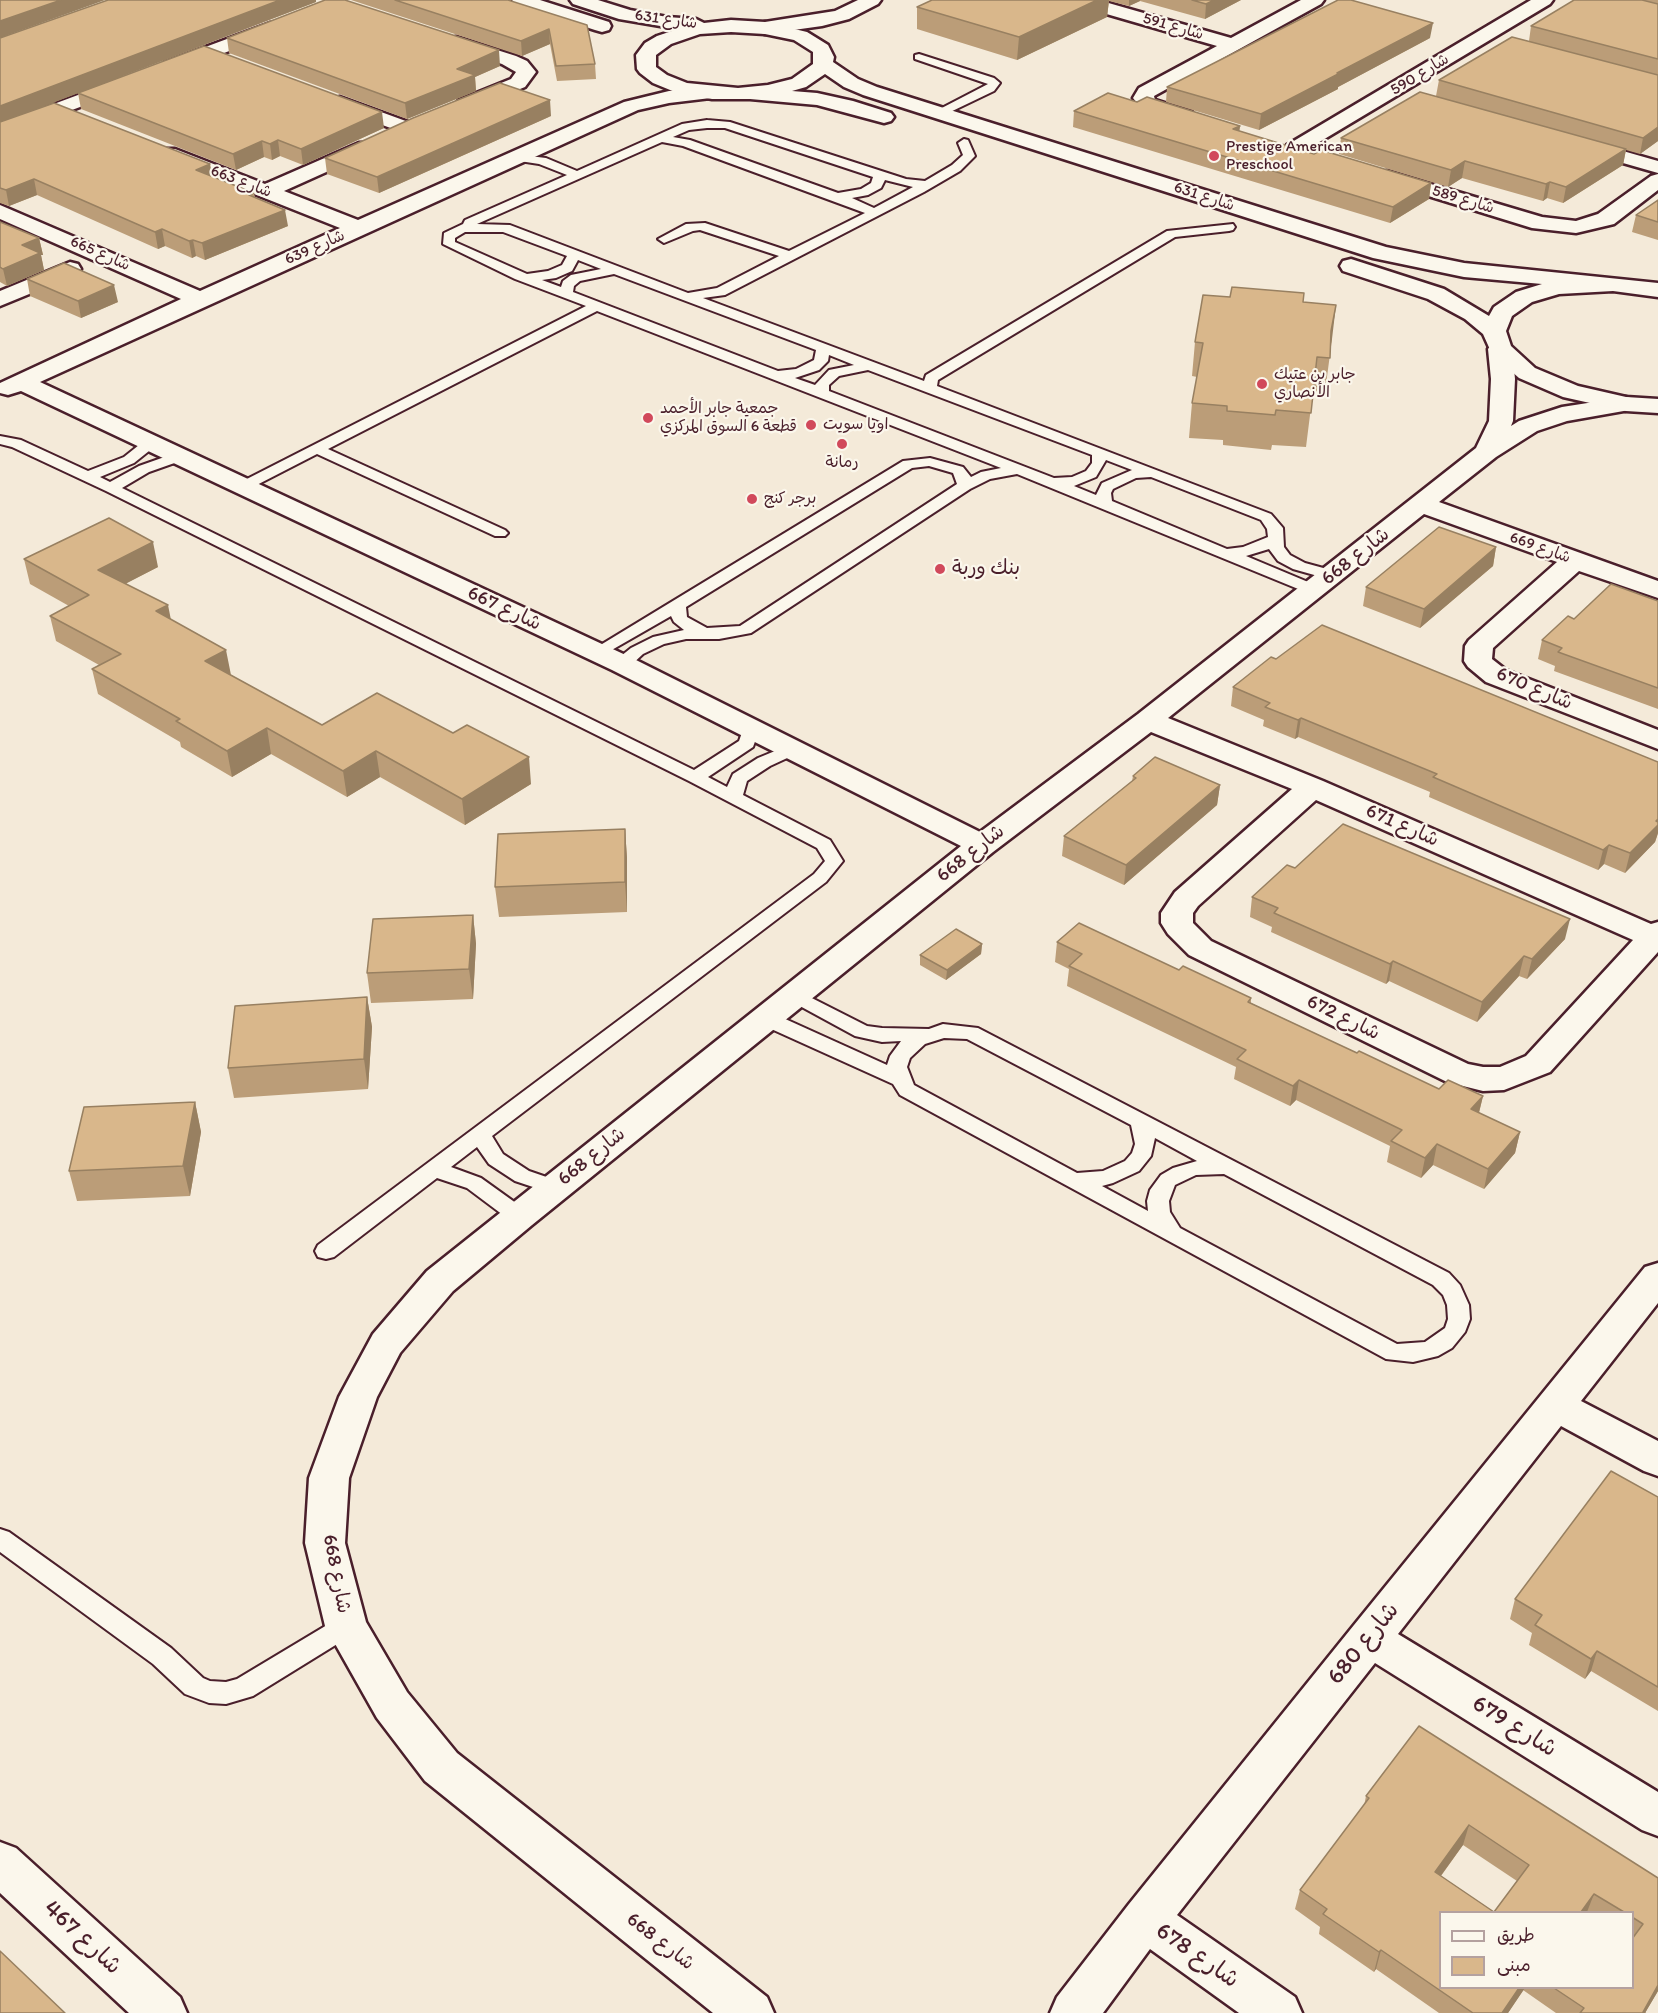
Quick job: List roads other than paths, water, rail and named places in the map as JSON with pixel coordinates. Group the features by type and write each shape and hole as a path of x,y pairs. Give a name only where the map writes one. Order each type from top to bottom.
{"street":[{"name":"شارع 631","path":"520,0 624,35 639,45 646,62 670,84 711,93"},
{"name":"شارع 631","path":"579,0 626,15 667,23 719,27"},
{"path":"631,106 646,87 646,62 652,47 664,40 689,31 719,27 803,24 842,15 873,0"},
{"name":"شارع 591","path":"1078,0 1234,45"},
{"path":"1204,122 1160,109 1148,104 1143,98 1146,92 1315,0"},
{"name":"شارع 590","path":"1294,149 1544,0"},
{"path":"751,93 799,82 818,71 822,57 842,15"},
{"path":"0,131 282,24"},
{"name":"شارع 631","path":"765,27 800,36 851,83 870,91 1381,253 1464,270 1597,283"},
{"path":"434,35 509,60 520,65 526,72 518,82 447,112"},
{"path":"1482,37 1504,43"},
{"path":"207,53 229,61"},
{"path":"1392,92 1414,98"},
{"path":"711,93 751,93 837,103 901,123"},
{"name":"شارع 639","path":"10,387 200,299 631,106 669,97 711,93"},
{"path":"318,95 407,128"},
{"path":"57,109 90,122"},
{"path":"267,191 427,120"},
{"path":"943,136 986,150"},
{"path":"1558,139 1658,167"},
{"path":"1272,142 1317,156"},
{"name":"شارع 663","path":"145,144 359,228"},
{"name":"شارع 589","path":"1372,172 1540,222 1576,227 1606,219 1658,180"},
{"name":"شارع 665","path":"0,211 200,299"},
{"name":"شارع 631","path":"1184,213 1250,234"},
{"path":"0,299 103,255"},
{"path":"1334,261 1436,294 1473,314 1527,373 1562,388 1626,404 1658,406"},
{"path":"1497,340 1502,312 1524,297 1557,287 1597,283 1658,284"},
{"path":"1628,285 1658,290"},
{"name":"شارع 668","path":"1487,452 1501,421 1503,379 1497,340"},
{"name":"شارع 667","path":"10,387 178,457 597,652 982,845"},
{"name":"شارع 668","path":"750,2013 441,1767 392,1705 346,1626 326,1543 329,1478 358,1397 386,1344 440,1281 554,1187 982,845 1148,720 1487,452 1528,426 1562,414 1626,404"},
{"name":"شارع 669","path":"1422,505 1658,590"},
{"name":"شارع 670","path":"1574,561 1479,646 1478,661 1496,676 1658,740"},
{"name":"شارع 671","path":"1148,720 1312,787 1656,934"},
{"name":"شارع 672","path":"1312,787 1186,899 1177,913 1177,923 1184,934 1200,948 1459,1074 1483,1079 1504,1078 1538,1064 1656,934"},
{"name":"شارع 680","path":"1074,2013 1145,1919 1658,1277"},
{"path":"1556,1405 1658,1460"},
{"name":"شارع 679","path":"1369,1638 1658,1816"},
{"name":"شارع 467","path":"0,1863 163,2013"},
{"name":"شارع 678","path":"1145,1919 1278,2013"}],"lane":[{"path":"919,57 994,83 990,89 940,113"},
{"path":"927,186 905,183 726,125 686,126 462,228 449,236 449,244 526,279 1052,482 1226,553 1323,583"},
{"path":"660,138 686,143 863,206 874,213"},
{"path":"687,297 720,292 927,186 956,168 969,156 964,143"},
{"path":"548,144 560,155 594,167"},
{"path":"517,158 542,161 577,175"},
{"path":"838,197 864,192 877,185 880,175"},
{"path":"505,228 503,217 508,206"},
{"path":"664,239 690,227 701,226 791,256"},
{"path":"930,388 931,378 1172,234 1228,227"},
{"path":"462,228 505,228 1266,517 1275,528 1276,548 1284,558 1323,583"},
{"path":"526,279 551,275 567,268 575,254"},
{"path":"566,294 568,284 576,278 615,269"},
{"path":"243,487 596,306"},
{"path":"776,375 798,373 814,367 821,361 823,348"},
{"path":"822,393 822,384 834,373 870,366"},
{"path":"597,652 679,605 908,464 931,449 934,436"},
{"path":"0,440 16,443 111,488 695,777 824,844 834,861 820,878 326,1251"},
{"path":"87,477 129,460 149,444"},
{"path":"317,449 500,533"},
{"path":"1052,482 1074,481 1090,474 1099,463 1099,452"},
{"path":"111,488 144,470 178,457"},
{"path":"908,464 930,462 950,466 963,475 965,486"},
{"path":"622,664 637,651 659,640 686,634 719,634 746,630 965,486 986,475 1017,469"},
{"path":"1105,504 1103,493 1107,486 1133,474 1153,473"},
{"path":"1226,553 1244,552 1264,546 1277,538"},
{"path":"679,605 677,612 686,625 706,633"},
{"path":"695,777 747,743 751,728"},
{"path":"733,797 739,778 764,762 792,749"},
{"path":"794,995 862,1030 882,1035 951,1031 972,1033 1441,1279 1452,1291 1458,1305 1459,1319 1454,1332 1444,1342 1430,1350 1394,1353 907,1090 900,1079 897,1067 900,1056 908,1046 930,1034"},
{"path":"765,1018 900,1079"},
{"path":"1073,1180 1106,1179 1132,1166 1141,1156 1145,1144 1144,1132 1138,1121"},
{"path":"480,1135 496,1159 522,1176 554,1187"},
{"path":"1174,1233 1164,1224 1159,1212 1158,1201 1161,1190 1168,1180 1194,1168 1227,1167"},
{"path":"435,1169 474,1183 519,1216"},
{"path":"0,1539 162,1656 194,1686 209,1692 226,1693 244,1688 346,1626"}],"place":[{"name":"Prestige American Preschool","path":"1214,156"},
{"name":"جابر بن عتيك الأنصاري","path":"1262,384"},
{"name":"جمعية جابر الأحمد قطعة 6 السوق المركزي","path":"648,418"},
{"name":"اويا سويت","path":"811,425"},
{"name":"رمانة","path":"842,444"},
{"name":"برجر كنج","path":"752,499"},
{"name":"بنك وربة","path":"940,569"}]}
